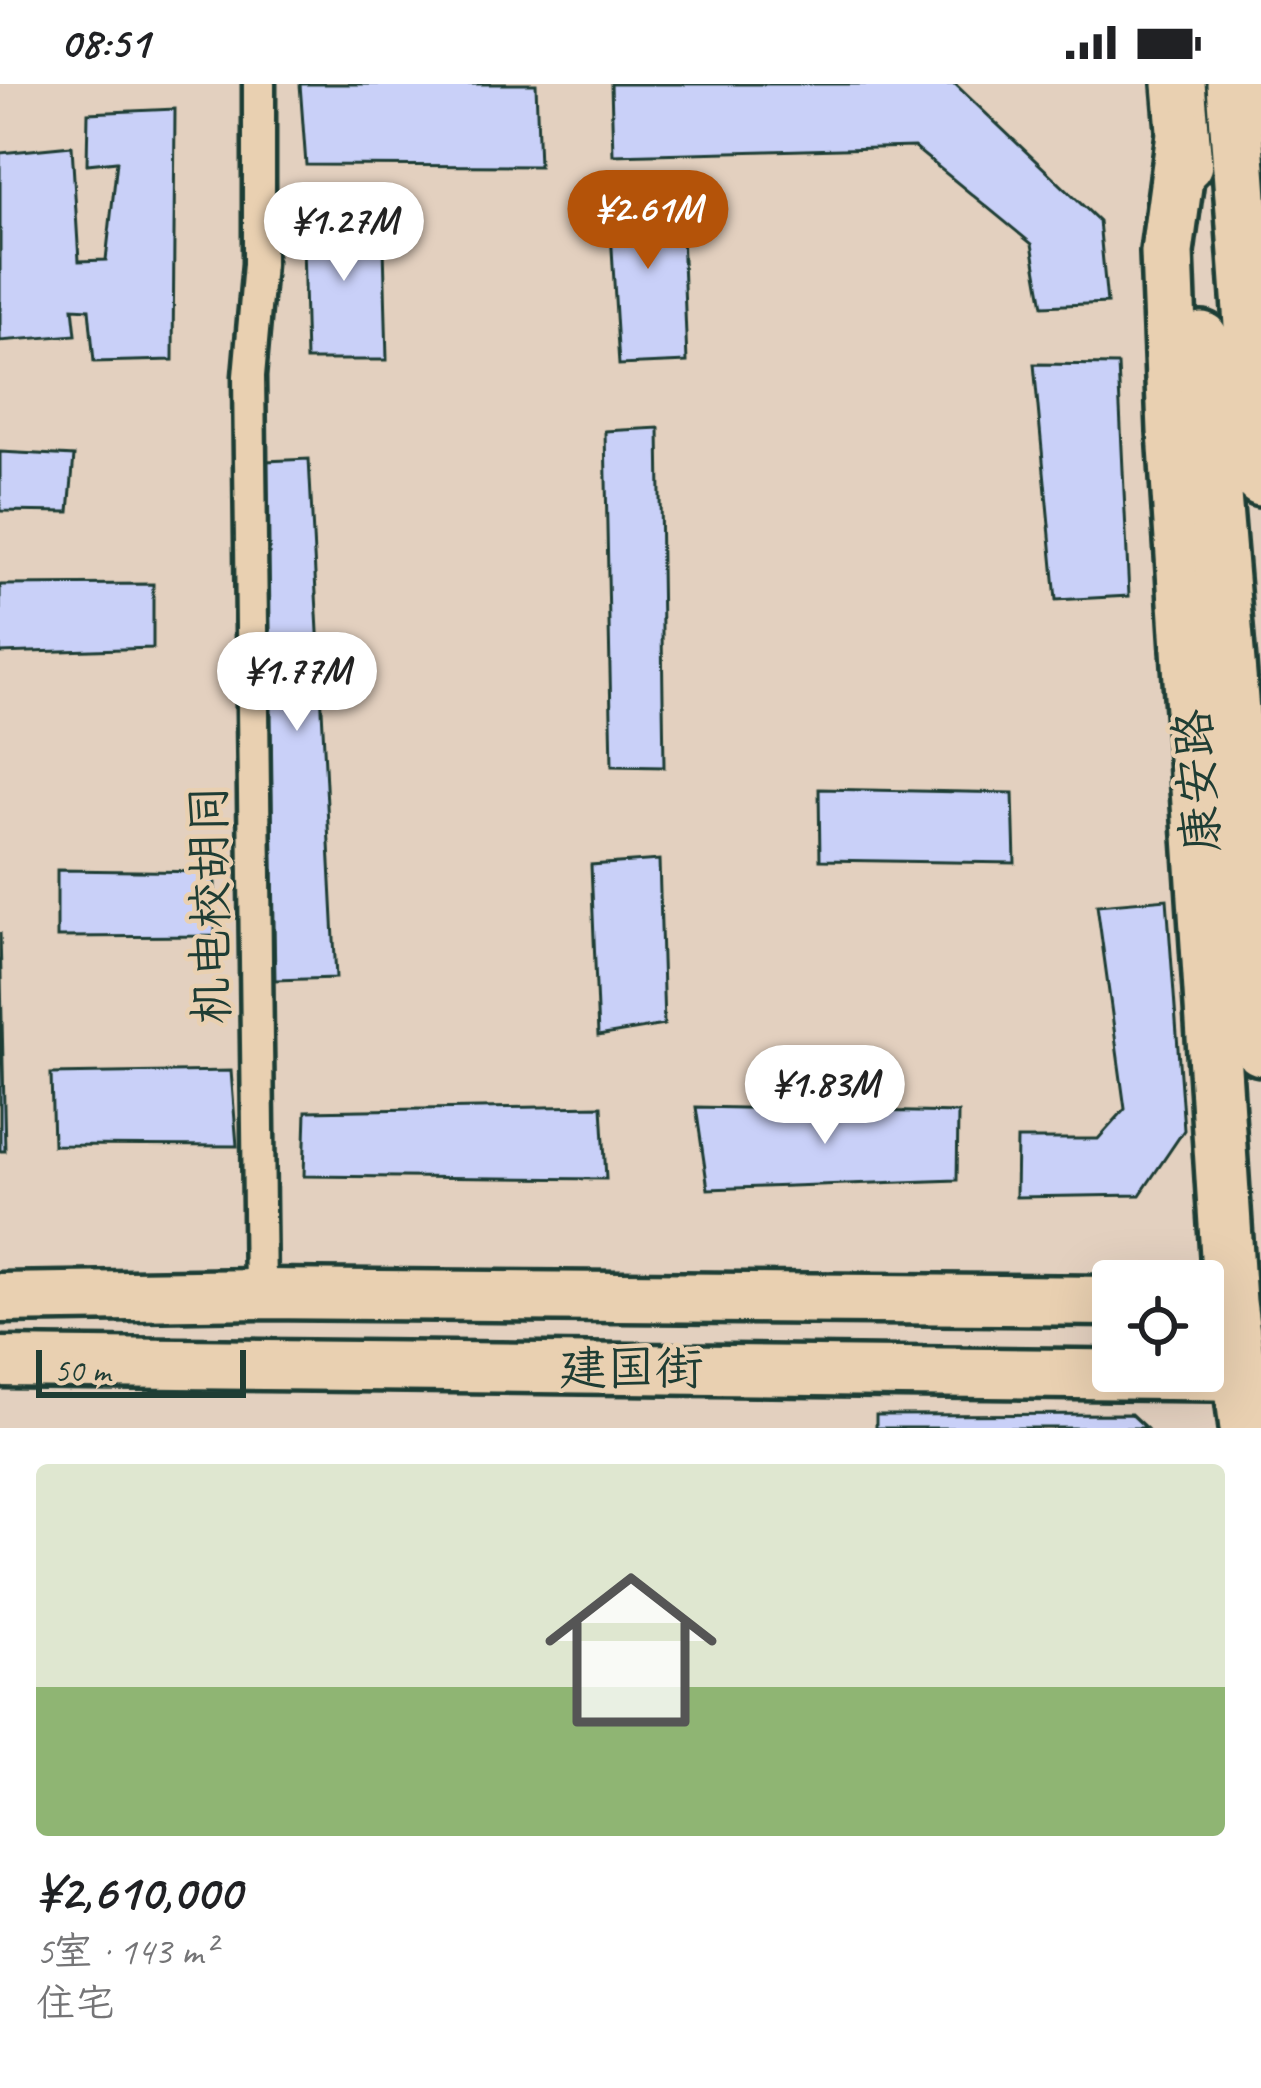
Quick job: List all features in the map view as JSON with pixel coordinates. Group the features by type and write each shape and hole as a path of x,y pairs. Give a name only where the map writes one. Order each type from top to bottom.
{"highway":[{"path":"1233,84 1261,481"},
{"name":"康安路","path":"1176,104 1213,447 1261,1049"},
{"name":"康安路","path":"1176,104 1167,252 1174,431 1231,1303 1250,1374 1246,1428"}],"main road":[{"name":"建国街","path":"0,1298 260,1294 1092,1301"},
{"name":"建国街","path":"0,1362 1250,1374"}],"street":[{"name":"机电校胡同","path":"259,84 259,264 249,376 260,1294"}],"building":[{"path":"300,84 536,84 539,166 306,165"},
{"path":"611,84 955,84 1099,221 1107,303 1043,306 1032,244 914,147 613,155"},
{"path":"175,109 173,360 94,362 89,309 73,308 76,335 0,341 0,153 72,146 79,261 106,260 117,161 87,164 88,113"},
{"path":"608,182 680,182 687,362 619,365"},
{"path":"302,205 383,209 387,360 306,360"},
{"path":"1034,364 1118,365 1129,596 1056,600"},
{"path":"659,428 664,767 612,766 605,431"},
{"path":"0,452 74,456 69,512 0,511"},
{"path":"309,459 336,978 275,980 266,461"},
{"path":"153,584 153,648 0,653 0,585"},
{"path":"819,789 1013,793 1015,863 820,860"},
{"path":"659,860 664,1025 598,1036 591,865"},
{"path":"57,870 215,872 215,936 57,937"},
{"path":"1167,899 1184,1130 1140,1195 1016,1197 1017,1139 1098,1139 1125,1109 1097,905"},
{"path":"0,932 5,1151 0,1151"},
{"path":"231,1071 237,1146 53,1145 51,1074"},
{"path":"602,1106 606,1179 304,1176 306,1111"},
{"path":"696,1107 958,1113 957,1180 708,1189"},
{"path":"1131,1414 1146,1428 876,1428 876,1415"}]}
